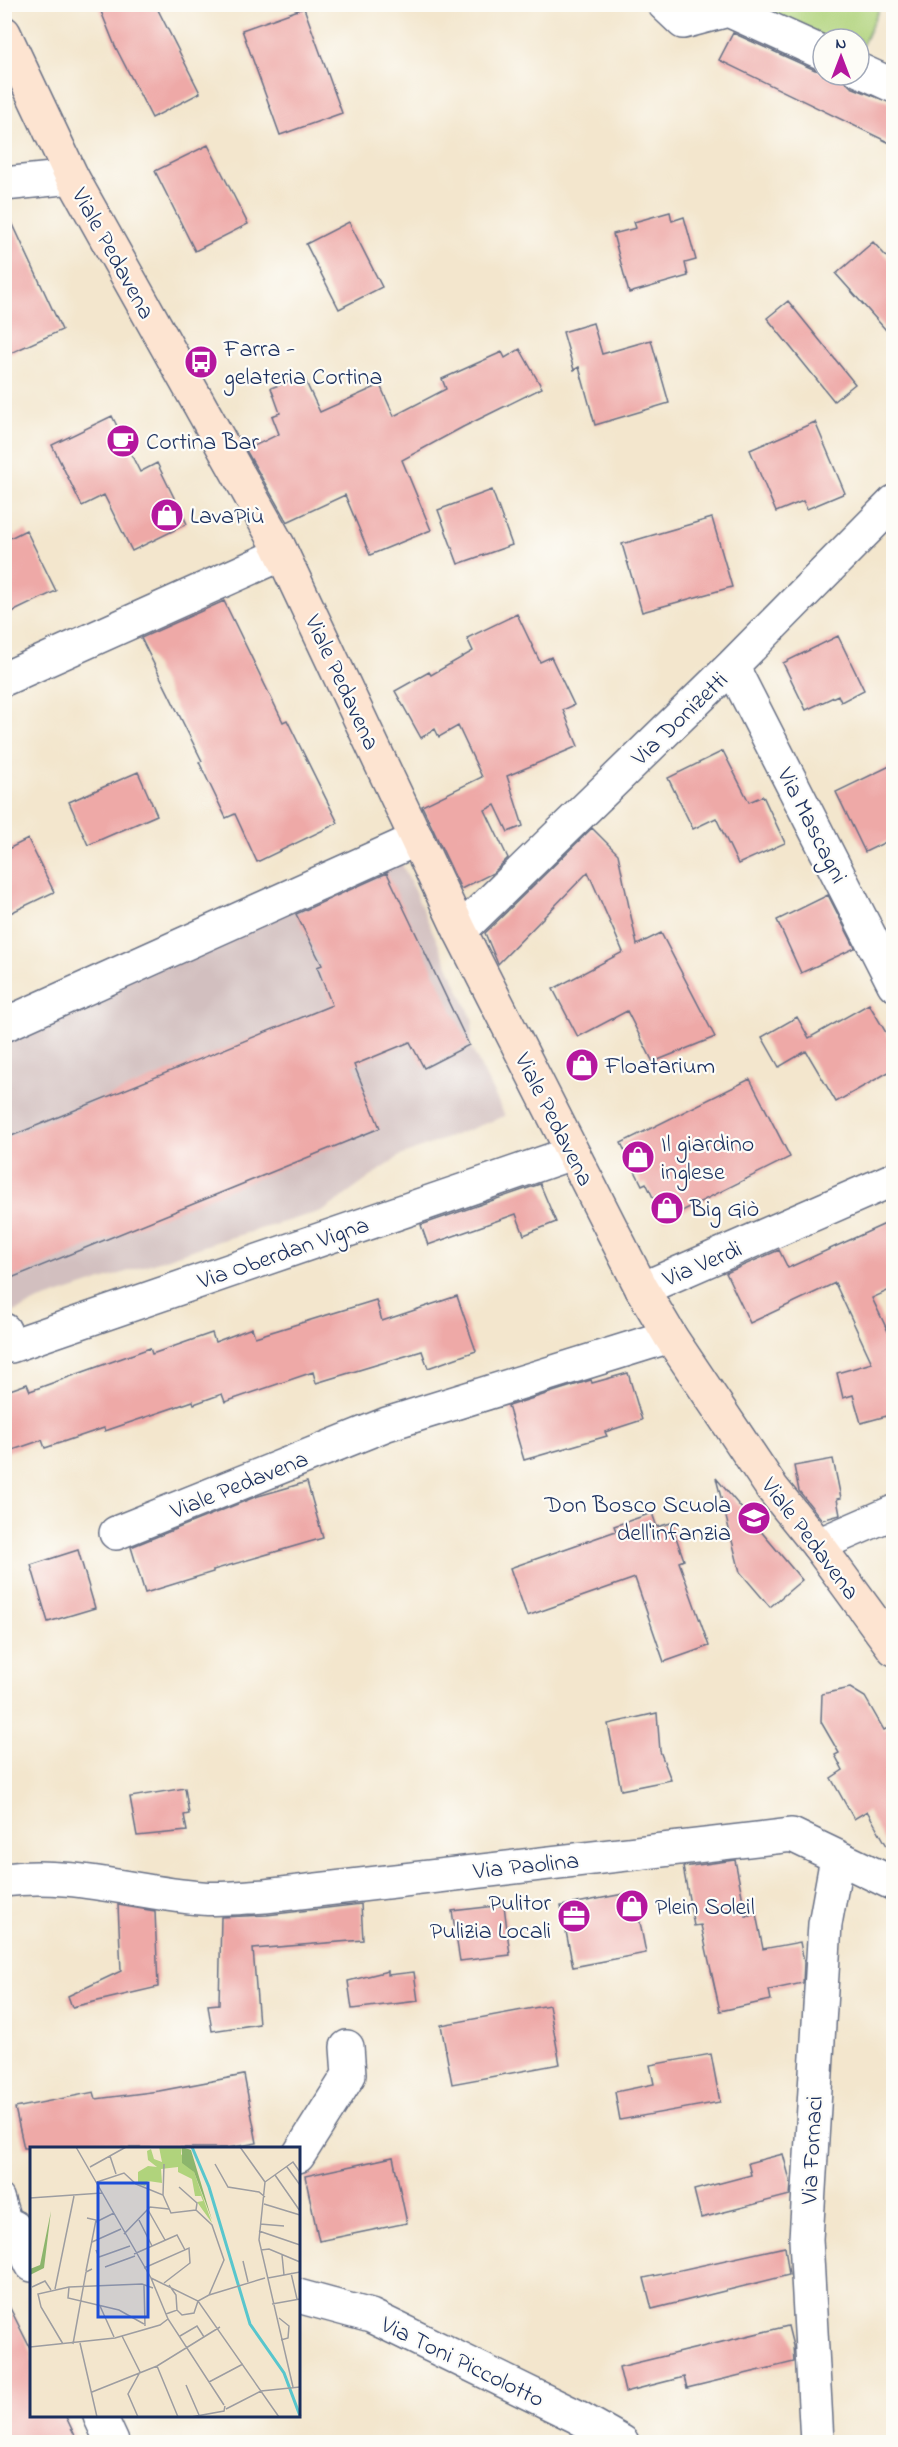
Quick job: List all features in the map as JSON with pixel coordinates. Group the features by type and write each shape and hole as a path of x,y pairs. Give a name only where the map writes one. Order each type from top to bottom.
{"main road":[{"name":"Viale Pedavena","path":"4,33 72,177 282,554 460,931 642,1289 670,1336 772,1488 818,1545 894,1649"}],"street":[{"path":"664,4 683,22 728,10 811,48"},
{"path":"871,75 894,86"},
{"path":"4,184 72,177"},
{"name":"Via Donizetti","path":"460,931 732,666 894,502"},
{"path":"4,679 282,554"},
{"name":"Via Mascagni","path":"732,666 894,984"},
{"path":"4,1025 417,839"},
{"name":"Via Oberdan Vigna","path":"4,1330 11,1346 572,1153"},
{"name":"Via Verdi","path":"642,1289 894,1179"},
{"name":"Viale Pedavena","path":"116,1533 387,1424 670,1336"},
{"path":"818,1545 894,1512"},
{"name":"Via Paolina","path":"4,1880 21,1878 78,1881 203,1899 265,1896 792,1835 894,1884"},
{"name":"Via Fornaci","path":"817,2442 806,2239 825,1924 837,1858"},
{"path":"300,2153 349,2075 347,2047"},
{"path":"17,2228 30,2260"},
{"name":"Via Toni Piccolotto","path":"300,2297 371,2316 576,2416 622,2442"},
{"path":"101,2417 112,2442"}],"lane":[{"path":"4,2195 17,2228"}],"shaded area":[{"path":"396,851 473,1020 470,1045 505,1116 400,1156 325,1210 219,1241 39,1301 5,1316 5,1015"}],"green space":[{"path":"727,5 881,5 871,27 811,27 811,35"}],"building":[{"path":"98,4 155,4 200,93 152,118 115,46"},
{"path":"304,8 342,113 280,135 242,30"},
{"path":"733,33 811,68 811,87 851,87 894,104 894,145 719,60"},
{"path":"208,145 248,224 195,251 155,171"},
{"path":"4,205 62,330 4,356"},
{"path":"670,212 672,221 684,217 696,260 685,263 688,276 629,293 613,234 636,228 634,222"},
{"path":"349,222 382,287 339,309 306,244"},
{"path":"873,242 894,265 894,339 836,274"},
{"path":"788,301 855,384 834,401 767,318"},
{"path":"593,323 602,354 651,340 669,403 595,425 579,367 574,370 563,332"},
{"path":"520,349 542,388 402,460 431,530 370,555 345,495 287,522 246,450 279,434 272,416 280,413 271,388 303,376 320,412 380,385 394,416 446,389 442,379 502,352 505,358"},
{"path":"112,416 140,472 157,463 187,524 132,551 104,495 82,506 52,445"},
{"path":"815,422 845,493 807,509 803,501 776,512 750,450"},
{"path":"492,490 512,545 458,564 438,510"},
{"path":"712,518 732,587 642,612 622,544"},
{"path":"26,530 56,591 4,616 4,541"},
{"path":"224,601 283,722 287,720 338,823 257,862 235,814 226,818 199,762 202,761 141,638"},
{"path":"517,614 540,662 551,657 574,705 563,710 578,746 507,776 523,826 508,832 495,805 485,810 508,858 493,873 461,889 422,806 482,777 458,726 439,737 435,729 421,738 395,691 429,672 431,675 473,651 467,638"},
{"path":"838,636 864,690 841,702 838,695 806,710 783,663"},
{"path":"723,751 749,802 763,796 785,843 738,864 716,818 693,829 668,778"},
{"path":"894,764 894,838 865,852 836,792"},
{"path":"138,772 157,815 88,845 69,802"},
{"path":"592,828 618,854 637,945 661,933 715,1037 653,1062 627,1011 578,1037 553,989 623,952 588,872 498,964 485,933"},
{"path":"28,839 54,892 4,916 4,851"},
{"path":"387,873 469,1045 424,1068 410,1042 354,1065 380,1128 4,1281 4,1139 332,1005 317,967 322,965 296,914"},
{"path":"828,895 855,948 801,973 777,920"},
{"path":"869,1004 894,1046 894,1069 836,1102 806,1051 779,1067 762,1037 797,1017 809,1038"},
{"path":"750,1079 790,1157 664,1220 646,1183 642,1185 621,1143"},
{"path":"540,1184 556,1222 524,1235 516,1214 428,1245 421,1225"},
{"path":"894,1220 894,1288 872,1298 894,1344 894,1414 861,1423 853,1395 843,1398 837,1373 872,1363 835,1283 750,1323 726,1273 779,1250 788,1268"},
{"path":"457,1296 476,1351 428,1368 422,1351 316,1383 313,1372 225,1402 222,1394 194,1404 193,1401 105,1431 104,1428 45,1448 42,1440 4,1453 4,1392 27,1384 30,1391 150,1348 152,1354 212,1333 215,1342 252,1328 255,1337 376,1300 382,1321"},
{"path":"628,1373 642,1420 605,1432 607,1436 524,1460 508,1406 591,1380 592,1383"},
{"path":"833,1459 841,1498 837,1499 840,1515 822,1520 799,1491 794,1466"},
{"path":"716,1478 802,1580 770,1607 740,1572"},
{"path":"307,1482 323,1538 213,1570 213,1572 145,1593 131,1547 255,1497"},
{"path":"652,1513 657,1527 671,1523 684,1560 679,1562 709,1646 664,1662 635,1578 527,1616 510,1568 616,1531 614,1526"},
{"path":"78,1550 95,1608 48,1622 31,1565"},
{"path":"850,1688 865,1697 884,1730 894,1725 894,1858 867,1811 854,1819 831,1778 843,1770 835,1755 839,1753 821,1722 822,1694"},
{"path":"657,1713 660,1751 671,1780 621,1790 608,1724"},
{"path":"185,1788 189,1814 184,1815 187,1831 137,1836 130,1797"},
{"path":"735,1860 746,1916 756,1914 763,1949 800,1942 804,1962 803,1983 769,1990 771,2000 720,2011 701,1925 694,1926 683,1867"},
{"path":"634,1892 646,1953 573,1967 561,1906"},
{"path":"361,1904 363,1940 253,1949 259,2024 212,2031 208,2005 219,2004 221,1917 267,1915"},
{"path":"118,1905 155,1911 158,1987 72,2007 68,1996 121,1971"},
{"path":"504,1905 510,1955 460,1961 452,1911"},
{"path":"388,1971 388,1975 414,1972 418,2001 352,2009 348,1981"},
{"path":"549,2005 560,2064 452,2084 441,2025"},
{"path":"711,2054 720,2102 620,2120 615,2092 654,2084 650,2065"},
{"path":"244,2075 257,2143 234,2147 24,2148 15,2108 94,2092 96,2099 159,2091"},
{"path":"783,2154 791,2184 790,2195 701,2218 694,2190 751,2175 748,2163"},
{"path":"393,2157 407,2223 319,2241 305,2176"},
{"path":"785,2247 789,2275 652,2309 644,2278"},
{"path":"4,2296 30,2348 30,2417 66,2417 78,2442 4,2442"},
{"path":"788,2326 794,2362 687,2388 684,2377 625,2392 619,2367"}],"place":[{"name":"Farra - gelateria Cortina","path":"201,362"},
{"name":"Cortina Bar","path":"123,441"},
{"name":"LavaPiù","path":"167,515"},
{"name":"Floatarium","path":"582,1065"},
{"name":"Il giardino inglese","path":"638,1157"},
{"name":"Big Giò","path":"667,1208"},
{"name":"Don Bosco Scuola dell'infanzia","path":"754,1518"},
{"name":"Plein Soleil","path":"632,1906"},
{"name":"Pulitor Pulizia Locali","path":"574,1916"}]}
